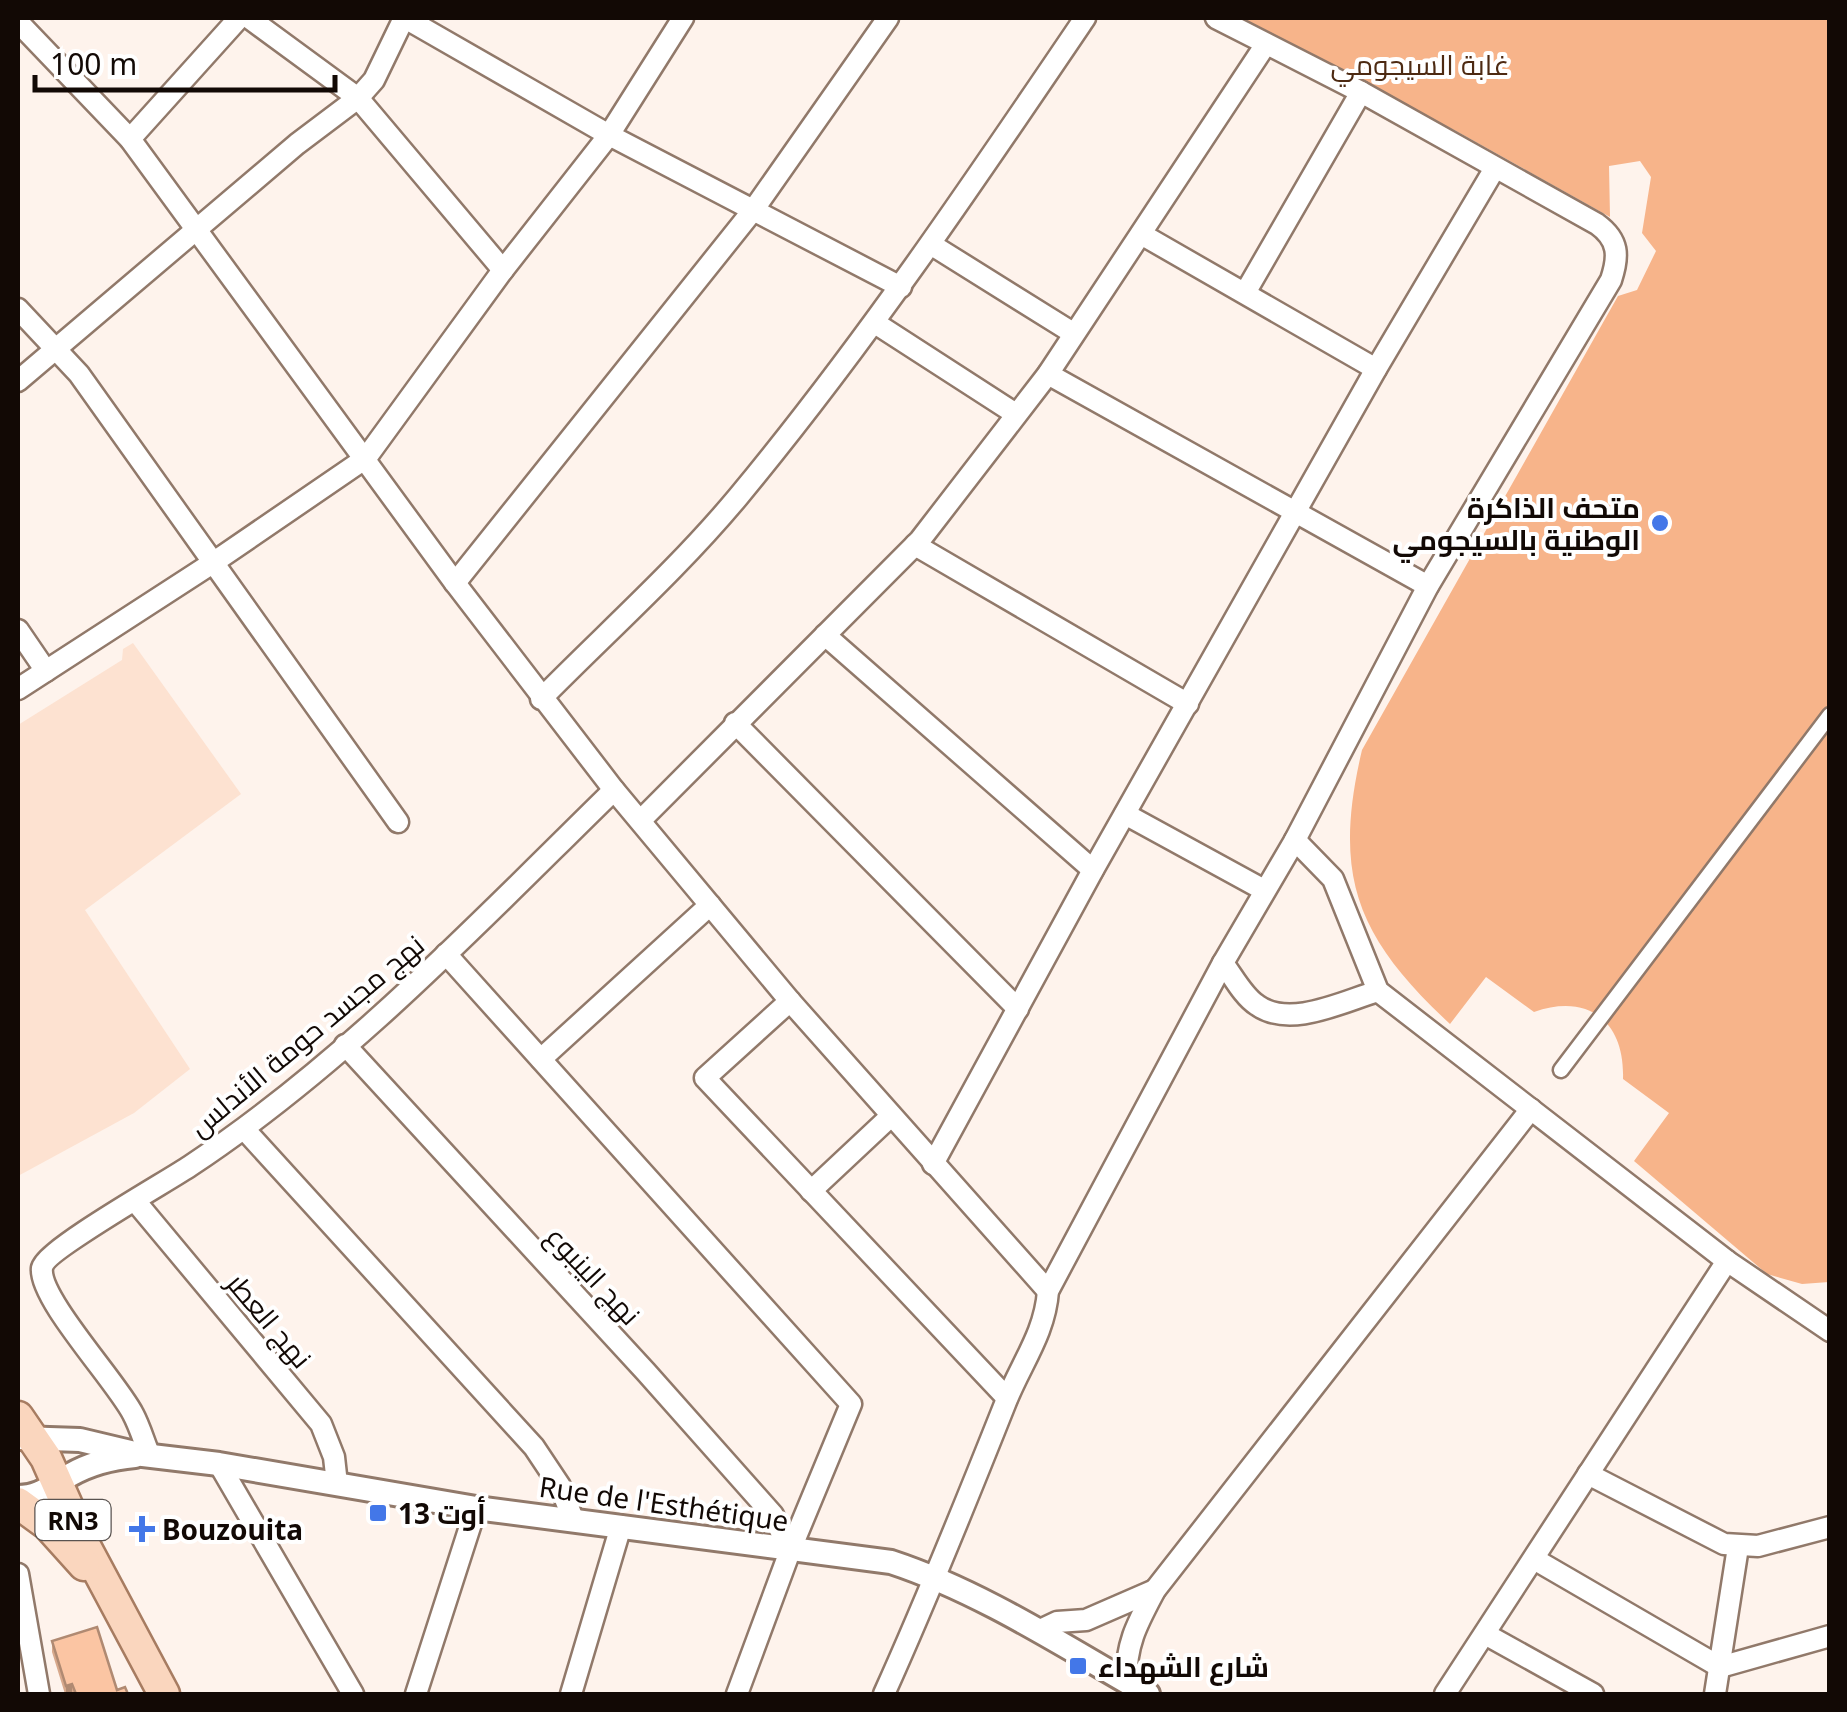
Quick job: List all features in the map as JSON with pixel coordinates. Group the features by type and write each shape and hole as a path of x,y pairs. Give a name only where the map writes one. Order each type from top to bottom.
{"main road":[{"name":"RN3","path":"22,1431 58,1483 114,1603 164,1694"},
{"name":"RN3","path":"18,1500 48,1525 114,1603"}],"street":[{"path":"130,139 239,18"},
{"path":"249,18 358,98 503,270"},
{"path":"18,382 297,144 358,98 374,80 404,18 609,135 901,288"},
{"path":"18,688 366,458 503,270 609,135 683,18"},
{"path":"455,583 754,209 888,18"},
{"path":"542,698 736,499 875,324 1085,18"},
{"path":"884,1694 937,1577 1007,1398 1039,1335 1048,1291 1223,963 1295,840 1428,586 1617,263 1617,249 1610,234 1361,92 1216,18"},
{"path":"18,22 130,139 455,583 614,790 790,1001 1048,1291"},
{"path":"641,820 914,545 1048,374 1266,44"},
{"path":"1245,292 1361,92"},
{"path":"933,1164 1093,870 1494,168"},
{"path":"1141,234 1376,369"},
{"path":"932,245 1073,333"},
{"path":"18,309 79,374 398,822"},
{"path":"875,324 1016,414"},
{"path":"1048,374 1428,586"},
{"path":"914,545 1188,704"},
{"path":"18,630 46,671"},
{"path":"826,635 1093,870"},
{"path":"1561,1070 1830,715"},
{"path":"735,723 1018,1009"},
{"name":"نهج مجسد حومة الأندلس","path":"147,1456 133,1413 53,1300 42,1270 45,1260 58,1247 136,1202 245,1130 446,954 614,790"},
{"path":"1125,814 1264,890"},
{"path":"1295,840 1334,879 1378,991 1727,1260 1830,1331"},
{"path":"541,1060 710,905"},
{"path":"446,954 851,1404 736,1694"},
{"path":"1223,963 1254,1003 1269,1012 1296,1014 1378,991"},
{"path":"790,1001 705,1078 1007,1398"},
{"name":"نهج الينبوع","path":"345,1045 760,1500 773,1515 790,1550"},
{"path":"1126,1682 1126,1654 1133,1631 1155,1590 1531,1109"},
{"path":"812,1191 891,1116"},
{"path":"245,1130 534,1446 560,1486 573,1519"},
{"name":"نهج العطر","path":"136,1202 320,1424 334,1457 337,1484"},
{"path":"1445,1694 1727,1260"},
{"name":"Rue de l'Esthétique","path":"22,1431 147,1456 219,1464 476,1508 890,1562 937,1577 1148,1694"},
{"name":"Rue de l'Esthétique","path":"18,1500 40,1494 98,1462 147,1456"},
{"path":"219,1464 354,1694"},
{"path":"1588,1474 1705,1536 1738,1547 1758,1546 1830,1527"},
{"path":"416,1694 476,1508"},
{"path":"572,1694 621,1526"},
{"path":"1715,1694 1738,1547"},
{"path":"1534,1558 1720,1667 1830,1636"},
{"path":"18,1574 39,1694"},
{"path":"1038,1631 1057,1622 1086,1620 1155,1590"},
{"path":"1485,1634 1593,1694"}],"shaded area":[{"path":"133,643 241,794 85,910 190,1069 134,1113 18,1176 18,725 122,660 123,649"}],"green space":[{"name":"متحف الذاكرة الوطنية بالسيجومي","path":"1227,18 1829,18 1829,1282 1802,1284 1767,1274 1634,1161 1669,1113 1623,1079 1618,1041 1600,1017 1571,1006 1534,1012 1486,977 1450,1024 1418,992 1373,933 1352,870 1353,795 1362,750 1618,296 1637,290 1656,251 1642,233 1651,177 1640,161 1609,166 1610,217 1456,131"}],"building":[{"path":"97,1627 117,1690 125,1687 128,1694 76,1694 72,1684 66,1686 52,1641"}],"place":[{"name":"متحف الذاكرة الوطنية بالسيجومي","path":"1660,523"},
{"name":"13 أوت","path":"378,1513"},
{"name":"Bouzouita","path":"142,1529"},
{"name":"شارع الشهداء","path":"1078,1666"}],"park label":[{"name":"غابة السيجومي","path":"1420,64"}]}
